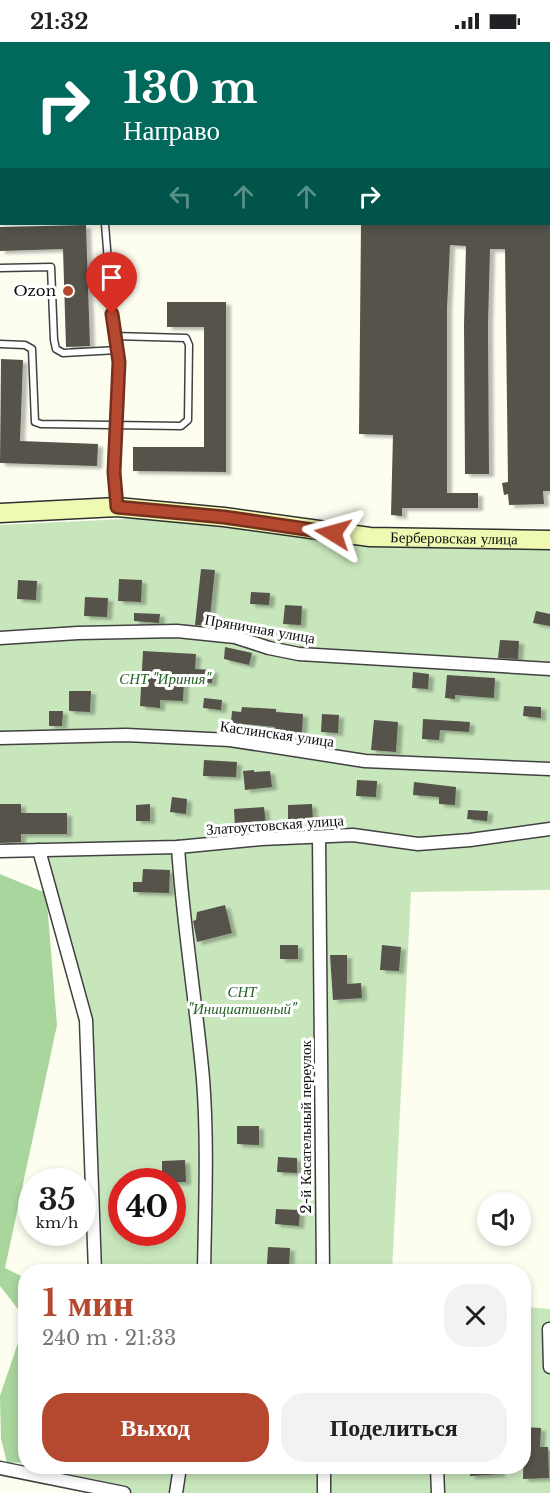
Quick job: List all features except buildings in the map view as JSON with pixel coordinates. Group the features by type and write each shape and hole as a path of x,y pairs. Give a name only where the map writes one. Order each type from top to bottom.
{"street":[{"name":"Берберовская улица","path":"0,513 117,507 224,517 370,537 550,540"},
{"name":"Пряничная улица","path":"0,638 78,633 177,631 235,637 269,648 299,654 550,669"},
{"name":"Каслинская улица","path":"0,738 126,735 230,740 365,761 550,769"},
{"name":"Златоустовская улица","path":"0,851 178,846 352,835 418,844 470,840 550,829"},
{"name":"2-й Касательный переулок","path":"319,837 323,1264"},
{"path":"178,846 182,904 203,1079 204,1264"},
{"path":"39,850 86,1020 95,1264"},
{"path":"549,1329 550,1366"},
{"path":"0,1468 18,1469"},
{"path":"46,1474 124,1493"},
{"path":"176,1493 179,1474"},
{"path":"324,1474 324,1493"},
{"path":"437,1474 438,1493"}],"lane":[{"path":"105,225 114,336 118,351 114,472 117,507"},
{"path":"0,268 51,267 56,349 63,352 118,351"},
{"path":"0,344 25,345 32,349 35,422 41,424 181,426 188,420 189,345 186,338 114,336"}],"green space":[{"path":"186,516 550,544 550,890 411,892 392,1264 91,1264 90,1246 96,1246 96,1168 87,1168 82,1020 35,847 0,846 0,525"},
{"path":"0,874 41,891 46,890 57,1025 26,1168 18,1168 18,1207 5,1268 18,1274 18,1309 0,1286"},
{"path":"531,1308 550,1309 550,1493 104,1493 23,1476 24,1474 531,1474"},
{"path":"18,1343 18,1462 7,1463 1,1439 0,1396"}],"place":[{"name":"Ozon","path":"68,291"}],"route":[{"path":"112,314 119,362 114,472 117,507 224,517 333,533"}],"park label":[{"name":"СНТ \"Ириния\"","path":"165,679"},
{"name":"СНТ \"Инициативный\"","path":"242,1000"}]}
